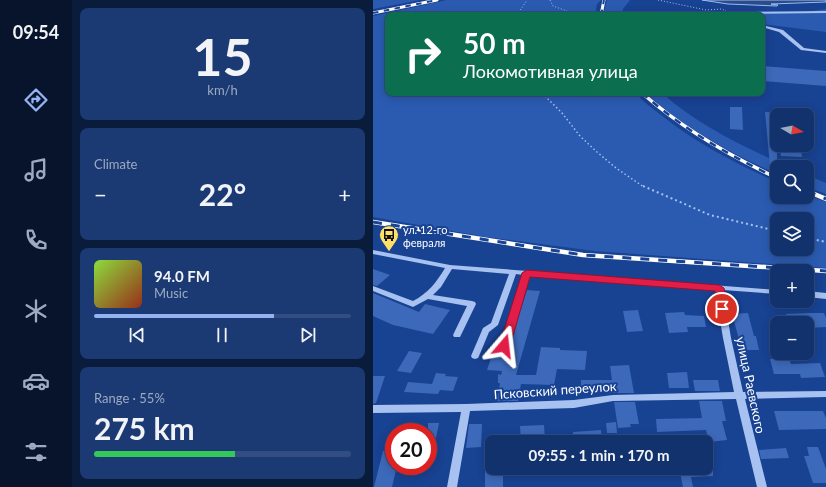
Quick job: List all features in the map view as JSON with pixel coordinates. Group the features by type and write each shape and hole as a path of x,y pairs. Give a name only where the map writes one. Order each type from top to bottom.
{"street":[{"path":"765,14 826,12"},
{"path":"765,27 781,31 803,49 826,52"},
{"path":"373,252 450,267 770,292"},
{"path":"373,288 413,304 428,297 435,290 450,267"},
{"path":"475,356 486,330 494,324 513,273"},
{"path":"504,346 527,273"},
{"name":"улица Раевского","path":"719,288 739,397 762,487"},
{"path":"814,295 826,296"},
{"path":"428,297 472,304 457,335"},
{"name":"Псковский переулок","path":"373,409 466,408 575,404 613,398 739,397 826,394"},
{"path":"452,487 466,408"}],"path":[{"path":"519,12 527,0"},
{"path":"550,0 553,6 567,12"},
{"path":"658,0 707,10 722,9 730,12"},
{"path":"545,96 562,113 580,136 597,152 616,168 648,189 710,215 770,229"},
{"path":"814,239 826,242"}],"shaded area":[{"path":"373,0 420,0 373,9"},
{"path":"447,0 601,0 597,4 596,12 392,12"},
{"path":"607,0 630,0 622,12 604,12"},
{"path":"702,0 826,0 826,2 771,4 778,5 777,6 728,4"},
{"path":"826,9 826,32 765,24 765,12 746,12 746,11 806,12"},
{"path":"385,13 385,96 639,96 654,110 702,144 770,179 770,204 814,204 814,198 826,202 826,268 814,267 814,264 772,264 595,251 486,237 373,217 373,16"},
{"path":"649,96 666,96 691,116 707,126 773,160 770,160 770,171 708,139 676,117"},
{"path":"814,178 826,183 826,194 814,190"}],"building":[{"path":"765,66 826,71 826,86 765,81"},
{"path":"730,107 742,107 743,130 730,129"},
{"path":"765,112 770,112 770,152 777,152 777,160 770,160 770,166"},
{"path":"780,152 801,152 802,157 781,156"},
{"path":"373,269 390,275 377,286 373,285"},
{"path":"527,290 540,291 516,375 536,375 541,347 560,348 560,350 587,351 585,370 557,369 554,385 521,384 518,401 497,401 500,383 498,383 498,374 501,375 502,371 487,370 495,346 499,346 501,350 508,349"},
{"path":"373,293 419,312 425,304 450,310 433,334 393,325 373,316"},
{"path":"638,310 643,331 627,332 623,311"},
{"path":"684,312 685,315 704,316 706,327 687,327 688,332 669,333 665,313"},
{"path":"748,313 759,350 742,350 732,314"},
{"path":"824,313 826,318 826,327 814,328 814,316 787,316 786,314"},
{"path":"409,351 422,353 411,373 397,371"},
{"path":"770,360 789,360 791,364 820,363 825,377 801,378 800,374 774,374"},
{"path":"629,365 634,393 581,393 581,380 612,380 610,366"},
{"path":"687,372 689,388 669,388 667,373"},
{"path":"436,373 446,374 445,376 458,377 453,391 440,390 438,394 404,392 408,382 432,384"},
{"path":"373,376 385,376 376,403 373,404"},
{"path":"693,380 718,380 720,391 695,391"},
{"path":"699,401 722,401 726,421 722,421 727,440 713,442 713,435 707,435 706,430 657,432 656,419 702,418"},
{"path":"614,402 635,402 639,424 630,424 631,427 618,428"},
{"path":"774,411 823,411 826,418 826,429 779,430"},
{"path":"616,422 617,433 607,433 606,423"},
{"path":"469,424 482,424 481,447 466,448"},
{"path":"544,425 545,435 521,435 520,426"},
{"path":"601,430 601,435 573,435 573,432"},
{"path":"807,447 818,447 826,469 826,483 813,483 804,456 809,456"},
{"path":"786,448 789,458 761,459 759,450"},
{"path":"383,451 385,451 385,475 395,475 392,487 374,487"},
{"path":"485,475 503,475 503,487 485,487"},
{"path":"680,475 713,475 691,477 693,487 683,487"}],"railway":[{"path":"373,13 437,0"},
{"path":"602,12 604,0"},
{"path":"646,96 690,130 741,160 770,174"},
{"path":"814,194 826,199"},
{"path":"373,222 583,255 826,271"}],"place":[{"name":"ул. 12-го февраля","path":"389,252"}],"route":[{"path":"504,346 527,273 719,288 722,309"}]}
